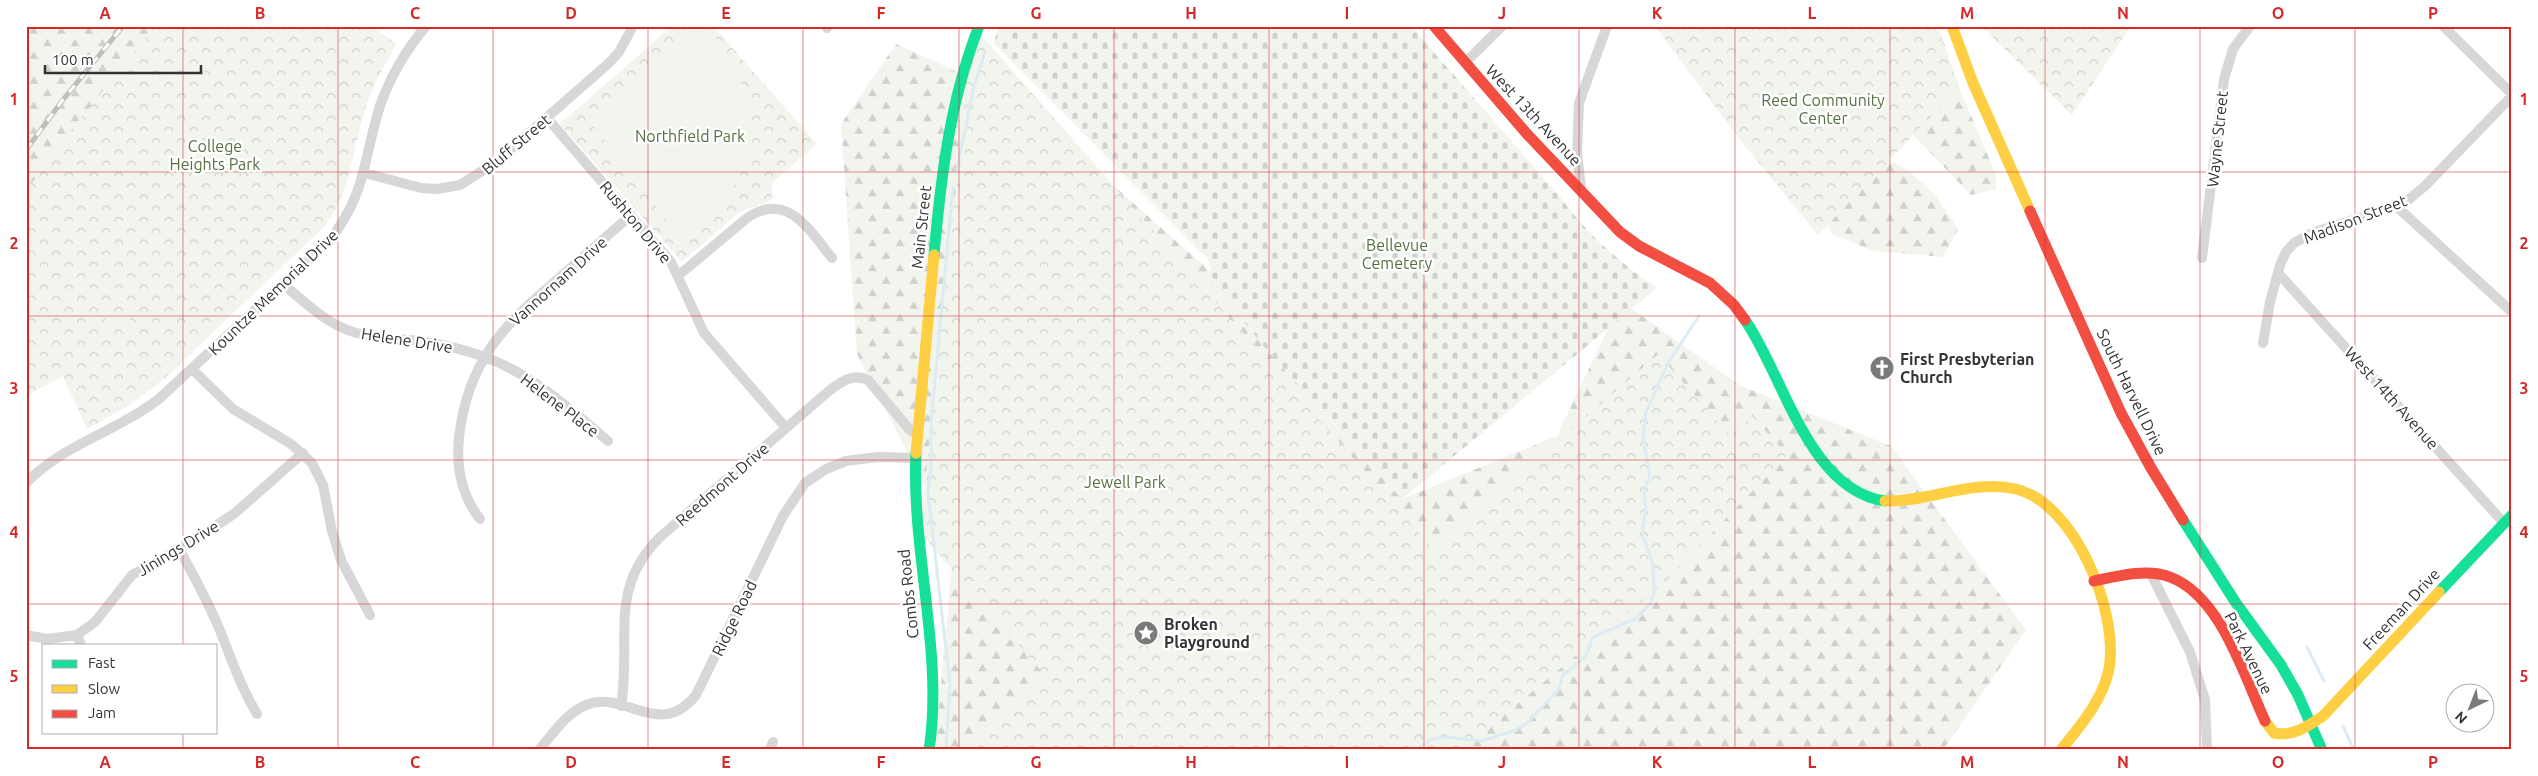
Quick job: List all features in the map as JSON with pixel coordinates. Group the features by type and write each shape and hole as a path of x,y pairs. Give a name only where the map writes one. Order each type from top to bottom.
{"street":[{"name":"Kountze Memorial Drive","path":"26,483 57,457 139,414 193,370 337,232 355,202 386,89 408,50 426,26"},
{"name":"Bluff Street","path":"364,173 421,188 437,189 460,185 496,162 609,64 619,52 633,26"},
{"name":"Main Street","path":"918,436 949,129 961,74 979,26"},
{"name":"West 13th Avenue","path":"1434,26 1539,147 1580,188 1611,224 1650,254 1711,283 1734,304 1752,332 1816,451 1838,477 1852,488 1867,496 1892,502 1919,500 1978,487 1996,486 2026,492 2049,506 2062,519 2094,581 2110,630 2109,667 2097,699 2061,750"},
{"path":"1465,63 1502,26"},
{"path":"1580,188 1577,154 1579,102 1607,26"},
{"name":"South Harvell Drive","path":"1952,26 1973,82 2121,413 2150,468 2220,578 2282,665 2312,723 2322,750"},
{"name":"Wayne Street","path":"2202,258 2224,80 2233,49 2250,26"},
{"path":"2443,26 2512,95"},
{"name":"Madison Street","path":"2263,343 2270,302 2286,252 2294,243 2314,232 2396,206 2408,200 2425,186 2512,95"},
{"name":"Rushton Drive","path":"547,118 660,248 679,275 694,315 704,333 786,428"},
{"path":"2396,206 2512,312"},
{"path":"679,275 755,212 773,207 783,209 800,220 832,258"},
{"name":"Vannornam Drive","path":"480,520 470,506 463,490 459,444 468,393 484,357 509,322 632,215"},
{"name":"West 14th Avenue","path":"2279,274 2508,519"},
{"name":"Helene Drive","path":"283,284 314,309 344,328 377,338 438,344 484,357"},
{"name":"Helene Place","path":"484,357 541,386 608,441"},
{"path":"193,370 234,409 303,453 318,472 341,560 370,615"},
{"name":"Reedmont Drive","path":"621,706 624,686 627,597 633,572 639,561 660,537 786,428 848,378 862,377 873,385 910,430 918,436"},
{"name":"Combs Road","path":"918,436 916,507 933,701 929,750"},
{"name":"Jinings Drive","path":"26,635 47,639 79,640 132,575 179,549 236,513 303,453"},
{"name":"Ridge Road","path":"539,750 560,725 578,709 596,702 655,715 676,712 691,701 696,695 784,516 805,484 826,469 846,461 878,457 916,458"},
{"name":"Freeman Drive","path":"2312,723 2324,716 2508,519"},
{"path":"179,549 201,590 235,672 257,714"},
{"path":"2151,574 2190,652 2202,690 2205,700 2206,750"},
{"name":"Park Avenue","path":"2094,581 2151,574 2170,577 2181,582 2209,609 2225,634 2260,713 2274,734 2284,735 2292,733 2312,723"}],"green space":[{"path":"26,26 225,26 26,263"},
{"name":"College Heights Park","path":"155,26 371,26 397,44 371,93 344,189 333,214 324,227 164,379 128,406 87,429 63,376 26,396 26,191 72,129"},
{"name":"Northfield Park","path":"672,26 713,26 817,144 772,183 772,200 739,212 682,262 560,124"},
{"path":"702,26 706,26 728,56 743,85 750,113 751,139 745,165 731,190 710,214 681,238 594,127 596,113"},
{"name":"Bellevue Cemetery","path":"1000,26 1411,26 1593,236 1630,269 1657,288 1402,499 1268,351 1214,286 1208,259 993,43"},
{"name":"Reed Community Center","path":"1655,26 1937,26 1959,87 1818,235 1740,140"},
{"path":"1838,26 1938,26 1959,87 1996,175 1996,189 1971,195 1851,70"},
{"path":"1981,26 2131,26 2072,115"},
{"name":"Jewell Park","path":"981,35 1434,550 1658,354 1730,435 1752,416 1787,455 1662,585 1461,750 959,750 1045,675 920,533 959,158 964,144 960,147 968,68"},
{"name":"Jewell Park","path":"896,44 1015,98 1211,272 1214,286 1268,351 1402,499 1557,436 1621,301 1739,385 1891,446 2026,630 1943,750 935,750 954,543 857,354 841,124"},
{"path":"1844,133 1909,171 1936,196 1958,229 1943,257 1874,251 1832,234 1822,210"},
{"path":"130,312 131,326 106,328 106,313"}],"waterway":[{"path":"957,170 973,90 985,52"},
{"path":"946,750 950,684 928,493 931,465 931,422 953,188"},
{"path":"1416,750 1431,739 1446,737 1481,741 1516,730 1526,724 1559,689 1563,675 1586,656 1593,637 1635,619 1650,604 1654,592 1653,565 1642,533 1646,510 1644,490 1650,476 1643,439 1646,412 1668,363 1699,316"},
{"path":"2307,647 2324,681"},
{"path":"2343,726 2354,750"}],"railway":[{"path":"26,150 62,101 123,26"}],"traffic: fast":[{"path":"934,255 948,139 961,82 979,26"},
{"path":"1745,320 1759,343 1800,427 1817,453 1836,476 1858,492 1885,501"},
{"path":"916,453 918,527 933,677 933,714 929,750"},
{"path":"2439,592 2512,515"},
{"path":"2183,520 2236,603 2281,665 2298,695 2322,750"}],"traffic: slow":[{"path":"1952,26 1973,83 2030,211"},
{"path":"916,453 934,255"},
{"path":"1885,501 1918,498 1983,487 2016,489 2038,499 2057,516 2074,538 2089,564 2100,591 2107,619 2110,646 2109,669 2102,691 2096,702 2061,750"},
{"path":"2265,721 2274,733 2281,734 2300,730 2323,716 2439,592"}],"traffic: jam":[{"path":"1434,26 1527,134 1620,232 1639,246 1710,283 1734,305 1745,320"},
{"path":"2030,211 2121,413 2151,468 2183,520"},
{"path":"2094,581 2132,574 2152,573 2170,577 2188,587 2203,601 2229,639 2265,721"}],"place":[{"name":"First Presbyterian Church","path":"1882,368"},
{"name":"Broken Playground","path":"1146,633"}]}
